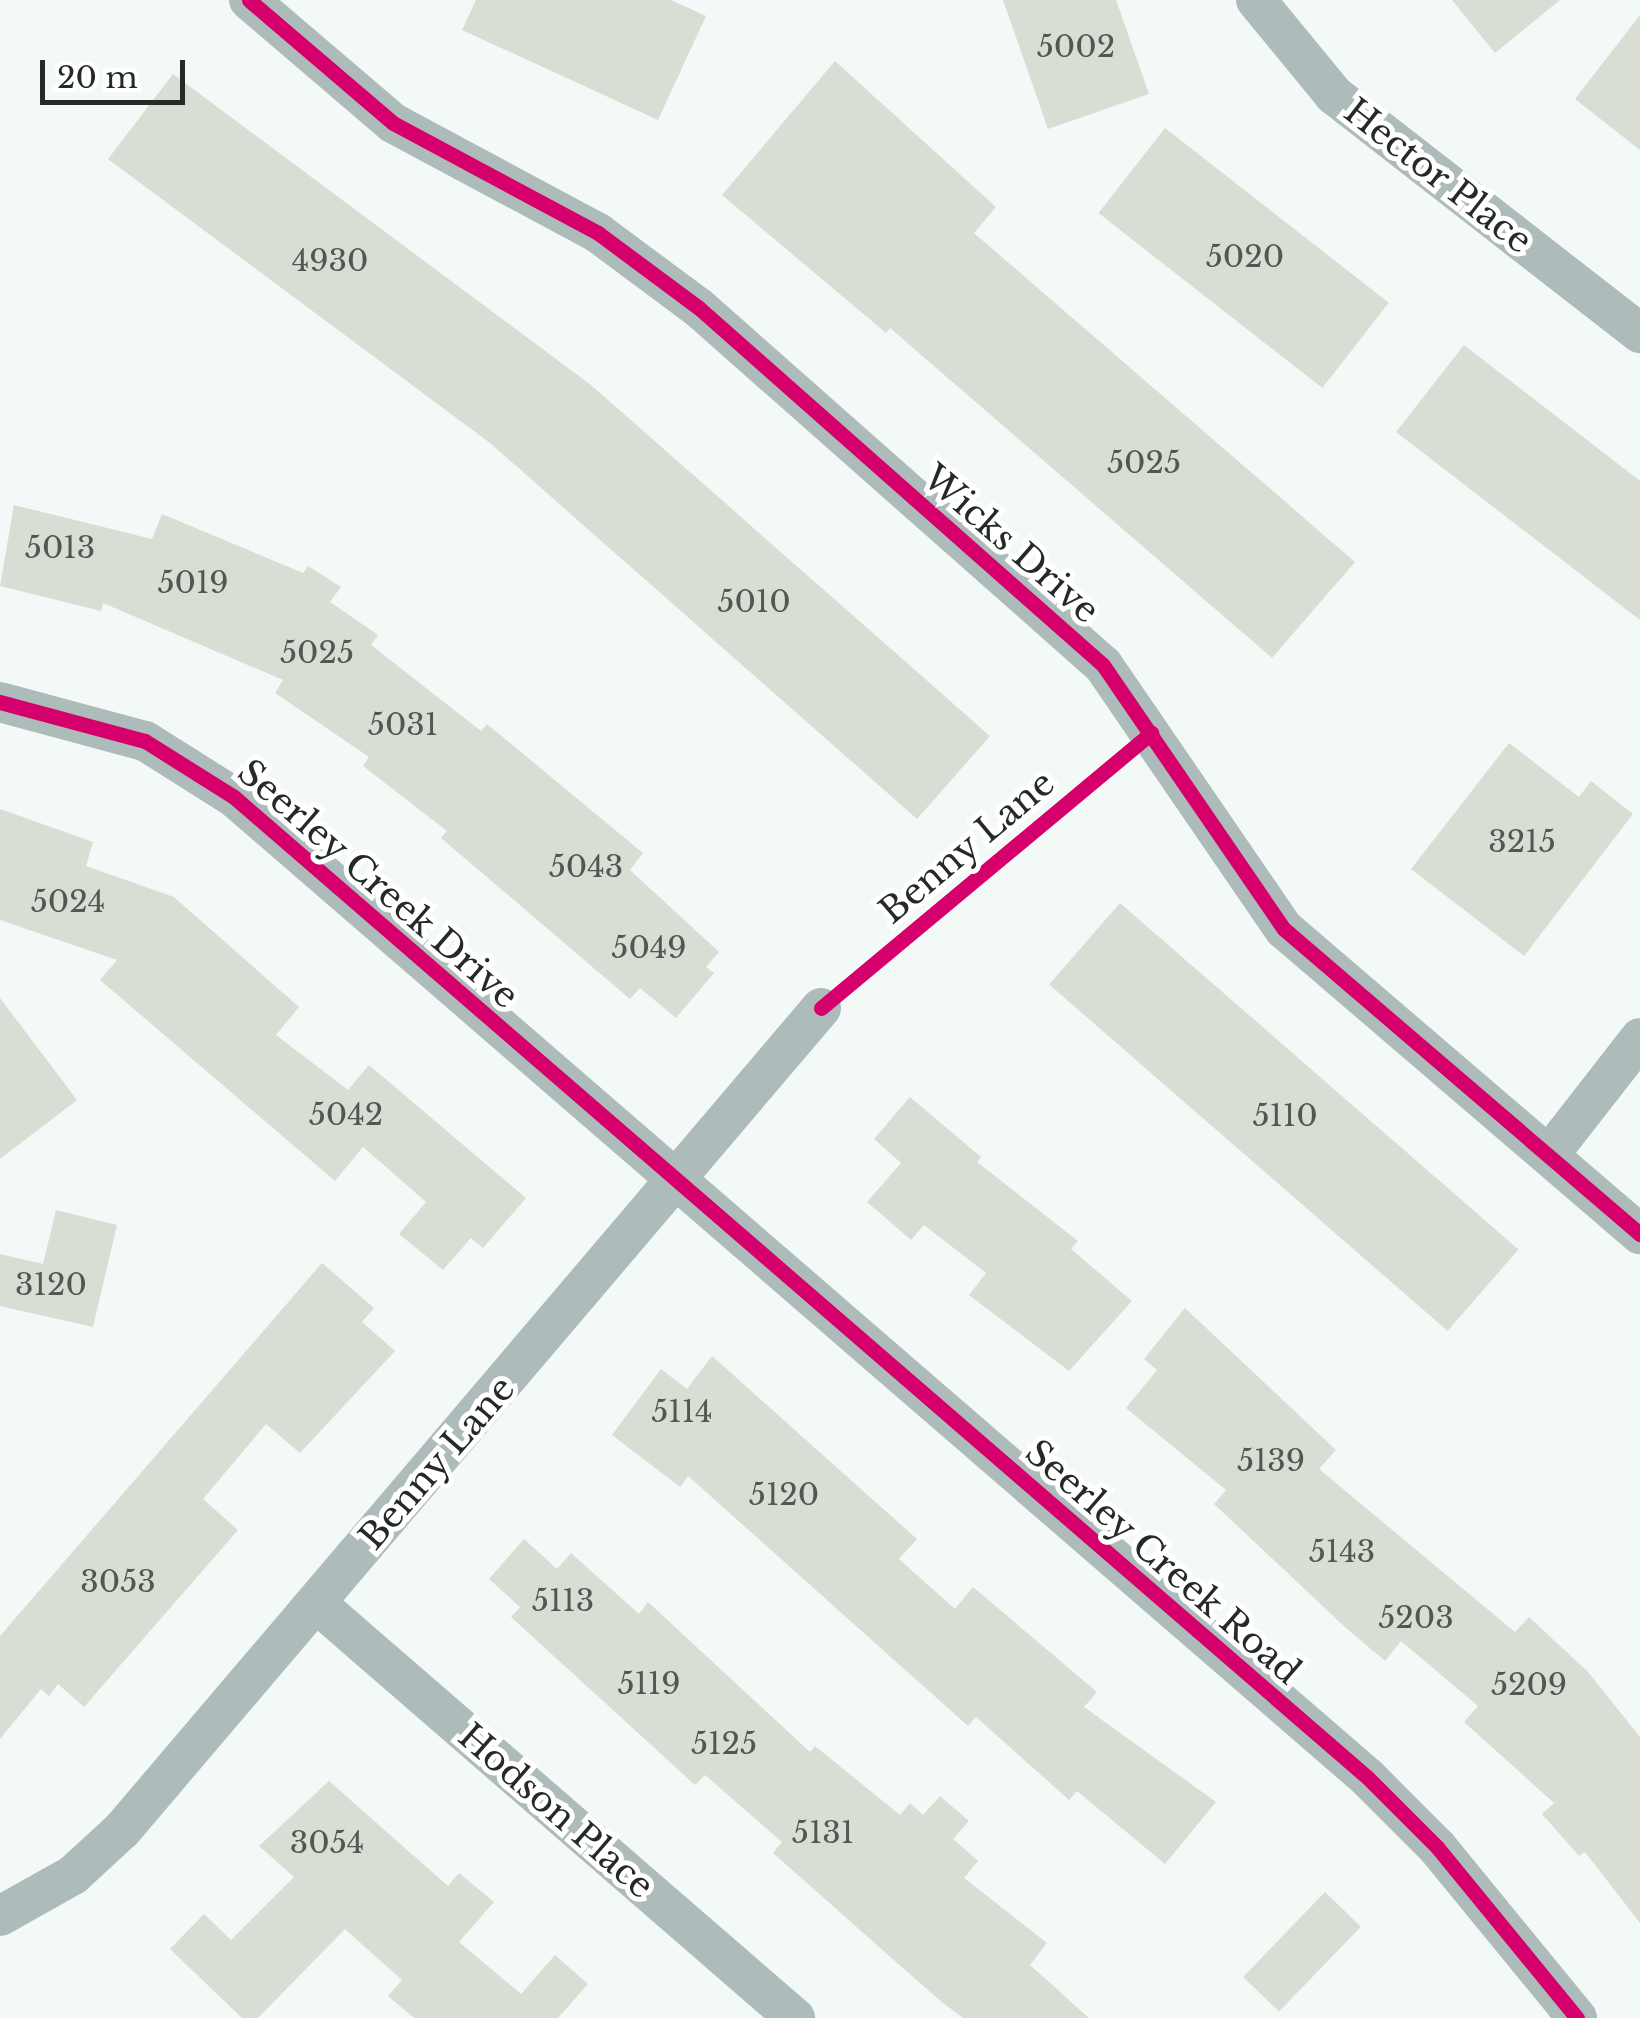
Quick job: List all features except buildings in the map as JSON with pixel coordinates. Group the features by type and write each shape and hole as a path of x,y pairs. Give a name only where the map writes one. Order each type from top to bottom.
{"street":[{"name":"Wicks Drive","path":"249,0 393,124 598,233 700,308 1088,652 1284,929 1640,1234"},
{"name":"Hector Place","path":"1256,0 1334,95 1640,333"},
{"name":"Seerley Creek Drive","path":"0,702 100,724 213,781 677,1182"},
{"name":"Benny Lane","path":"0,1916 73,1875 112,1841 677,1182 821,1008"},
{"path":"1549,1155 1640,1038"},
{"name":"Seerley Creek Road","path":"677,1182 1368,1778 1437,1847 1577,2018"},
{"name":"Hodson Place","path":"316,1603 795,2018"}],"cycle path":[{"path":"249,0 393,123 598,233 699,308 1103,665 1284,929 1640,1234"},
{"path":"0,702 145,741 234,797 1368,1778 1437,1847 1577,2018"},
{"path":"821,1008 1151,733"}]}
